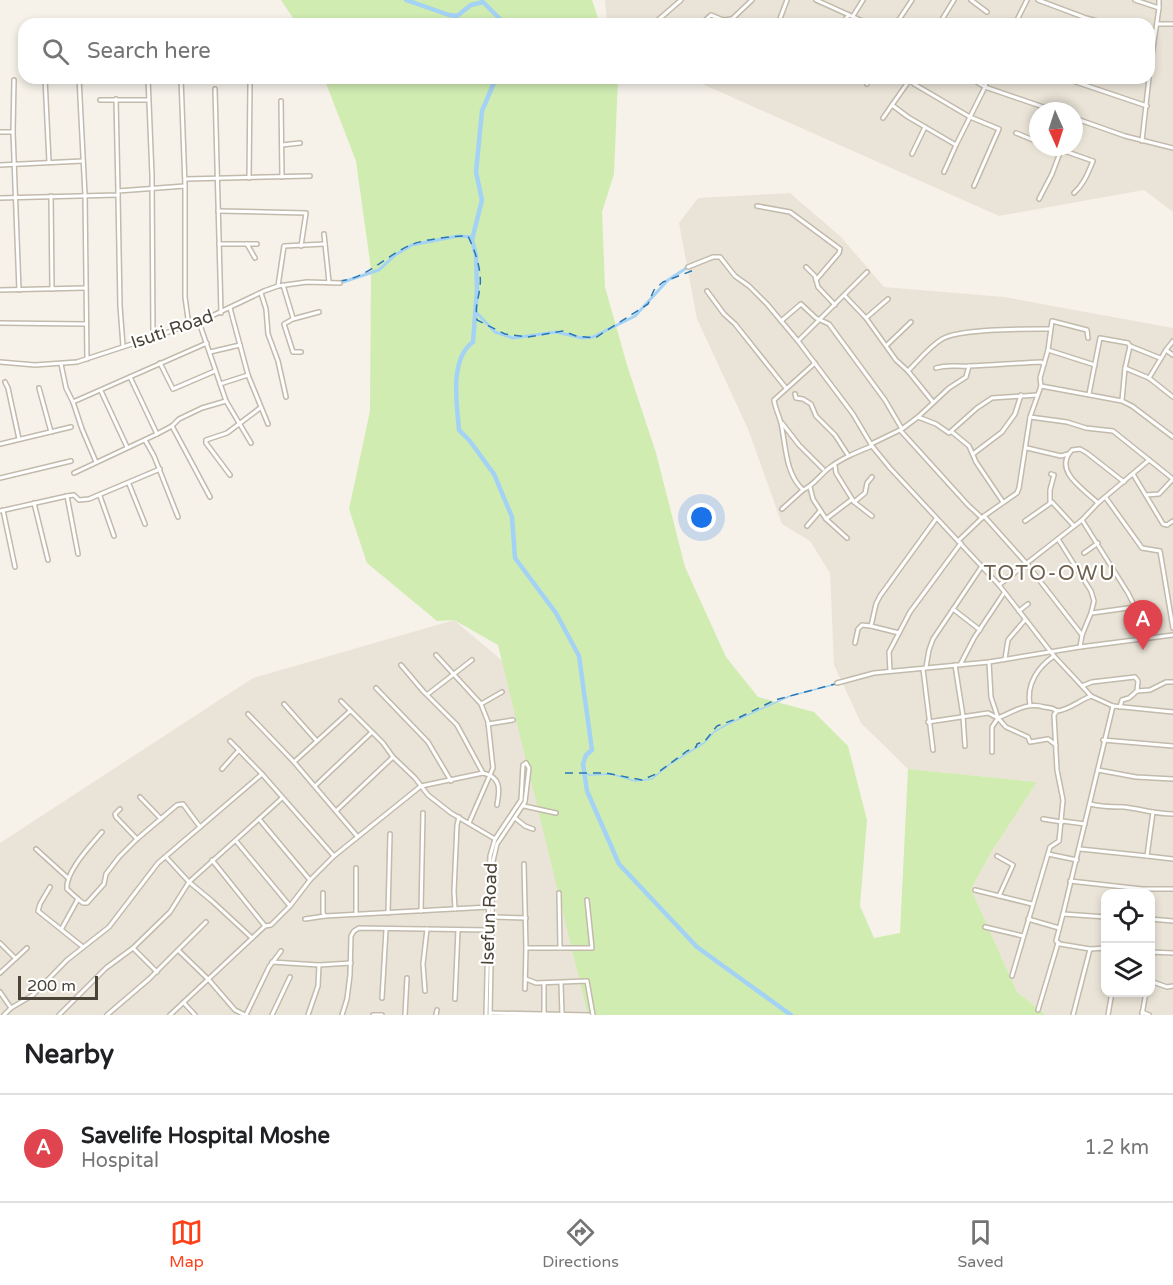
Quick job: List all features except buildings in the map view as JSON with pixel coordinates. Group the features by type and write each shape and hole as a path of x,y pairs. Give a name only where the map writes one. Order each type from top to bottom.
{"street":[{"path":"660,18 681,0"},
{"path":"733,18 752,0"},
{"path":"780,18 787,0"},
{"path":"816,0 855,18"},
{"path":"848,18 862,0"},
{"path":"900,18 912,0"},
{"path":"943,18 954,0"},
{"path":"971,0 987,12"},
{"path":"1018,18 1027,0"},
{"path":"1038,0 1090,18"},
{"path":"1135,0 1160,8"},
{"path":"1155,29 1160,8 1159,0"},
{"path":"1157,24 1173,24"},
{"path":"14,80 13,132 19,290"},
{"path":"45,84 49,162"},
{"path":"79,84 85,195 87,359"},
{"path":"148,84 152,189 153,337"},
{"path":"181,84 185,179 185,297 189,326"},
{"path":"883,118 907,84"},
{"path":"914,84 970,117 999,129 974,186"},
{"path":"980,84 1029,102"},
{"path":"944,172 986,84"},
{"path":"1082,84 1147,106"},
{"path":"1142,141 1149,84"},
{"path":"249,178 250,85"},
{"path":"215,89 221,313"},
{"path":"116,99 120,306 123,346"},
{"path":"100,100 148,100"},
{"path":"281,101 282,177"},
{"path":"892,105 956,145"},
{"path":"1083,120 1142,141 1173,147"},
{"path":"912,154 925,127"},
{"path":"0,132 13,132"},
{"path":"1016,133 1029,138"},
{"path":"282,145 300,143"},
{"path":"1039,199 1059,156"},
{"path":"1074,193 1080,188 1093,161 1078,156"},
{"path":"0,165 83,161"},
{"path":"185,179 310,177"},
{"path":"0,198 118,193 185,186"},
{"path":"51,196 52,289"},
{"path":"757,206 790,212 840,249 816,280"},
{"path":"218,211 304,212 306,215 301,246"},
{"path":"324,234 329,282"},
{"path":"219,244 257,244"},
{"path":"247,244 255,258"},
{"path":"278,286 284,246 325,244"},
{"path":"688,267 713,257 720,257 735,276 749,286 815,363 853,414 872,445 936,519 999,585 1052,654 1091,696 1113,706 1173,712"},
{"path":"806,267 816,280 818,287 835,305"},
{"path":"798,342 867,272"},
{"name":"Isuti Road","path":"0,362 21,365 61,364 87,359 189,326 278,286 307,282 340,283"},
{"path":"283,285 294,319"},
{"path":"0,290 85,288"},
{"path":"707,291 786,388"},
{"path":"261,293 266,309 268,334 278,361 286,397"},
{"path":"845,296 866,318 897,360 933,402"},
{"path":"866,318 888,299"},
{"path":"781,321 801,304 829,324 885,400 901,430 1026,563 1082,635"},
{"path":"230,308 248,375 268,424"},
{"path":"301,352 293,352 284,326 294,319 319,312"},
{"path":"890,671 889,652 929,583 959,542 983,517 1017,493 1020,488 1030,417 1041,386 1040,378 1053,321 1086,330 1088,338"},
{"path":"199,322 226,401 251,443"},
{"path":"887,345 911,322"},
{"path":"0,323 85,324"},
{"path":"908,371 933,346 951,335 980,331 1050,329"},
{"path":"1089,394 1100,338 1128,343 1130,346 1160,358"},
{"path":"1149,378 1173,341"},
{"path":"73,402 207,343"},
{"path":"210,351 240,345"},
{"path":"1122,401 1130,346"},
{"path":"1048,350 1095,365"},
{"path":"1166,350 1173,356"},
{"path":"160,363 173,389 215,371"},
{"path":"803,490 795,483 789,468 781,421 774,400 815,363"},
{"path":"936,368 957,364 969,366 1044,363"},
{"path":"61,364 66,388 96,462"},
{"path":"782,509 803,490 810,487 830,467 835,466 848,455 901,430 918,417 966,376 969,366"},
{"path":"1125,368 1149,378 1173,397"},
{"path":"220,384 248,375"},
{"path":"130,377 157,434"},
{"path":"5,382 19,439"},
{"path":"1041,386 1122,401 1173,437"},
{"path":"39,388 51,432"},
{"path":"101,391 127,447"},
{"path":"795,394 796,398 811,404 816,416 835,435 848,455"},
{"path":"972,454 1002,432 1015,414 1021,395"},
{"path":"951,432 989,399 1037,395"},
{"path":"74,473 157,434 172,426 179,419 202,408 226,401"},
{"path":"230,475 206,442 227,433 260,408"},
{"path":"918,417 951,432 969,446 1003,502"},
{"path":"1030,417 1113,431 1173,479 1156,496 1153,507"},
{"path":"781,421 799,445 823,469"},
{"path":"172,426 210,497"},
{"path":"0,444 71,427"},
{"path":"145,440 160,469 178,517"},
{"path":"1027,448 1061,456 1072,450 1080,449 1124,482"},
{"path":"1066,461 1068,454"},
{"path":"1061,456 1066,461 1072,480 1098,503"},
{"path":"999,585 1082,520 1098,503 1149,460"},
{"path":"0,478 71,461"},
{"path":"835,466 836,473 853,501 872,516"},
{"path":"15,567 1,511 67,496 74,495 79,500 100,495 160,469"},
{"path":"1051,474 1054,475 1050,502 1074,526"},
{"path":"1133,474 1163,524 1167,525 1173,521"},
{"path":"826,519 865,493 867,483 872,477"},
{"path":"128,483 145,524"},
{"path":"810,487 813,499 820,511 847,538"},
{"path":"100,495 114,536"},
{"path":"1146,495 1156,496"},
{"path":"67,496 78,554"},
{"path":"1106,498 1142,548 1160,551 1173,628"},
{"path":"1025,521 1050,502"},
{"path":"34,503 48,560"},
{"path":"807,526 820,511"},
{"path":"871,626 880,596 936,519"},
{"path":"1082,520 1135,607 1141,639"},
{"path":"1058,538 1091,591 1094,601 1080,647"},
{"path":"1084,553 1098,543"},
{"path":"933,750 928,722 925,668 928,650 982,566"},
{"path":"960,665 1004,593"},
{"path":"1019,611 1028,604"},
{"path":"1091,613 1135,607"},
{"path":"953,609 980,630"},
{"path":"1005,658 1008,640 1025,620"},
{"path":"855,643 858,628 862,625 899,633"},
{"path":"837,683 859,676 890,671 1052,654 1080,647 1173,635"},
{"path":"1030,705 1028,694 1031,681 1052,654"},
{"path":"436,655 481,704 488,724 493,768 468,824"},
{"path":"428,694 472,660"},
{"path":"989,662 991,697 998,718"},
{"path":"401,664 457,725 483,773"},
{"path":"955,665 965,746"},
{"path":"1082,686 1092,682 1135,677 1138,681 1137,691"},
{"path":"1120,707 1122,700 1129,698 1137,691 1150,690 1166,682 1173,682"},
{"path":"376,688 421,733 451,781"},
{"path":"481,704 502,692"},
{"path":"1012,976 1051,845 1059,841 1063,800 1057,770 1053,715 1091,696"},
{"path":"341,701 383,743 428,795 468,824 495,839"},
{"path":"284,704 316,740"},
{"path":"992,752 992,727 998,718 1022,706 1030,705 1053,707 1057,711"},
{"path":"1038,1010 1058,943 1056,940 1113,706"},
{"path":"294,762 350,711"},
{"path":"928,722 988,713 998,718 1006,727 1028,737 1031,743 1054,736"},
{"path":"248,714 294,762 357,836"},
{"path":"488,724 513,720"},
{"path":"315,786 371,733"},
{"path":"1048,739 1056,745"},
{"path":"1103,740 1173,746"},
{"path":"230,741 334,856"},
{"path":"222,769 239,750"},
{"path":"336,811 393,757"},
{"name":"Isefun Road","path":"489,1014 488,930 489,908 491,881 493,861 497,844 524,806 529,768 526,762 523,765 521,800 495,839 490,856 491,881 493,917 489,1014"},
{"path":"1097,770 1136,777 1173,779"},
{"path":"170,1015 252,938 271,925 334,856 421,786 483,773 489,774 499,784 497,805"},
{"path":"4,1015 11,1008 26,1001 83,947 109,927 166,857 262,774"},
{"path":"140,797 161,819"},
{"path":"59,1015 106,968 133,948 170,912 189,882 282,798"},
{"path":"102,832 84,852 68,878 67,889 83,903 87,903 104,884 106,874 137,839 180,804 200,827"},
{"path":"1089,804 1173,814"},
{"path":"524,806 556,813"},
{"path":"120,809 115,814 116,817 137,839"},
{"path":"1147,856 1153,812"},
{"path":"421,911 423,813"},
{"path":"455,909 459,818"},
{"path":"515,818 533,829"},
{"path":"259,819 310,880"},
{"path":"1043,819 1085,824"},
{"path":"388,913 390,834"},
{"path":"236,841 290,906"},
{"path":"36,849 68,878"},
{"path":"1079,849 1173,859"},
{"path":"1048,854 1077,860"},
{"path":"997,856 1013,865 999,896"},
{"path":"166,857 189,882 252,938"},
{"path":"212,860 265,927"},
{"path":"524,864 525,989"},
{"path":"356,868 356,914"},
{"path":"1071,881 1142,889 1173,889"},
{"path":"50,887 38,911 83,947"},
{"path":"975,890 1032,904"},
{"path":"323,893 323,913 326,916"},
{"path":"559,893 560,947"},
{"path":"62,928 78,899"},
{"path":"526,948 592,948 587,900"},
{"path":"305,919 356,914 489,908"},
{"path":"1063,914 1101,917"},
{"path":"493,917 526,918"},
{"path":"1028,919 1059,928"},
{"path":"1155,919 1173,921"},
{"path":"107,1015 157,972 207,922"},
{"path":"985,927 1023,936"},
{"path":"342,1015 347,999 351,936 359,928 488,930"},
{"path":"425,991 423,964 427,929"},
{"path":"382,998 386,930"},
{"path":"455,999 458,930"},
{"path":"0,943 15,958"},
{"path":"1058,943 1090,949 1101,948"},
{"path":"0,973 27,948"},
{"path":"133,948 157,972"},
{"path":"1073,1015 1090,949"},
{"path":"179,951 235,1010 245,1015 280,951"},
{"path":"1155,952 1173,953"},
{"path":"272,962 319,965 351,963"},
{"path":"308,1015 318,986 319,965"},
{"path":"273,1015 290,977"},
{"path":"405,1015 407,978"},
{"path":"489,1014 591,1015 588,981 536,983 526,979"},
{"path":"561,982 562,1014"},
{"path":"544,983 544,1014"},
{"path":"1155,983 1167,987 1173,986"},
{"path":"0,992 11,1008"},
{"path":"1108,1015 1111,997"},
{"path":"1145,997 1142,1014 1149,1015"},
{"path":"184,1003 195,1015"},
{"path":"436,1010 436,1015"},
{"path":"374,1015 382,1015"}],"shaded area":[{"path":"605,0 1173,0 1173,212 1144,190 999,216 702,84 1155,84 1155,18 606,18"},
{"path":"790,193 841,237 884,287 1004,297 1173,328 1173,1015 1046,1015 1017,992 971,889 992,851 1037,782 908,769 861,723 834,665 830,573 810,541 782,524 748,429 697,319 679,223 698,198"},
{"path":"454,620 570,718 623,1015 0,1015 0,843 253,678"}],"green space":[{"path":"281,0 592,0 598,18 293,18"},
{"path":"326,84 618,84 614,174 602,212 605,287 627,365 656,453 685,567 726,657 758,697 814,712 848,746 867,820 860,906 874,938 900,933 908,769 1037,782 992,851 971,889 1017,992 1046,1015 588,1015 498,645 454,620 437,621 367,563 349,509 370,411 371,269 356,161"}],"waterway":[{"path":"406,0 457,16 471,5 483,2 499,18"},
{"path":"493,84 482,111 476,172 482,200 472,240 476,255 477,290 473,342 460,359 457,371 456,396 459,430 494,474 512,517 515,558 556,613 579,656 592,750 586,755 583,764 587,791 619,864 697,947 791,1015"},
{"path":"340,283 379,270 395,255 412,245 458,236 473,237"},
{"path":"475,311 495,332 513,338 556,332 582,338 593,337 635,316 668,280 688,267"},
{"path":"585,773 590,775 611,774 635,781 652,779 728,724 790,696 836,684"}],"ferry route":[{"path":"339,281 359,276 413,244 440,238 468,236 480,274 477,320 505,334 528,337 563,331 576,336 595,338 648,304 654,290 663,282 694,270"},
{"path":"565,773 606,773 642,780 656,774 696,747 697,744 705,741 717,726 775,700 835,684"}],"place":[{"name":"Savelife Hospital Moshe","path":"1143,650"}],"district":[{"name":"TOTO-OWU","path":"1050,573"}]}
